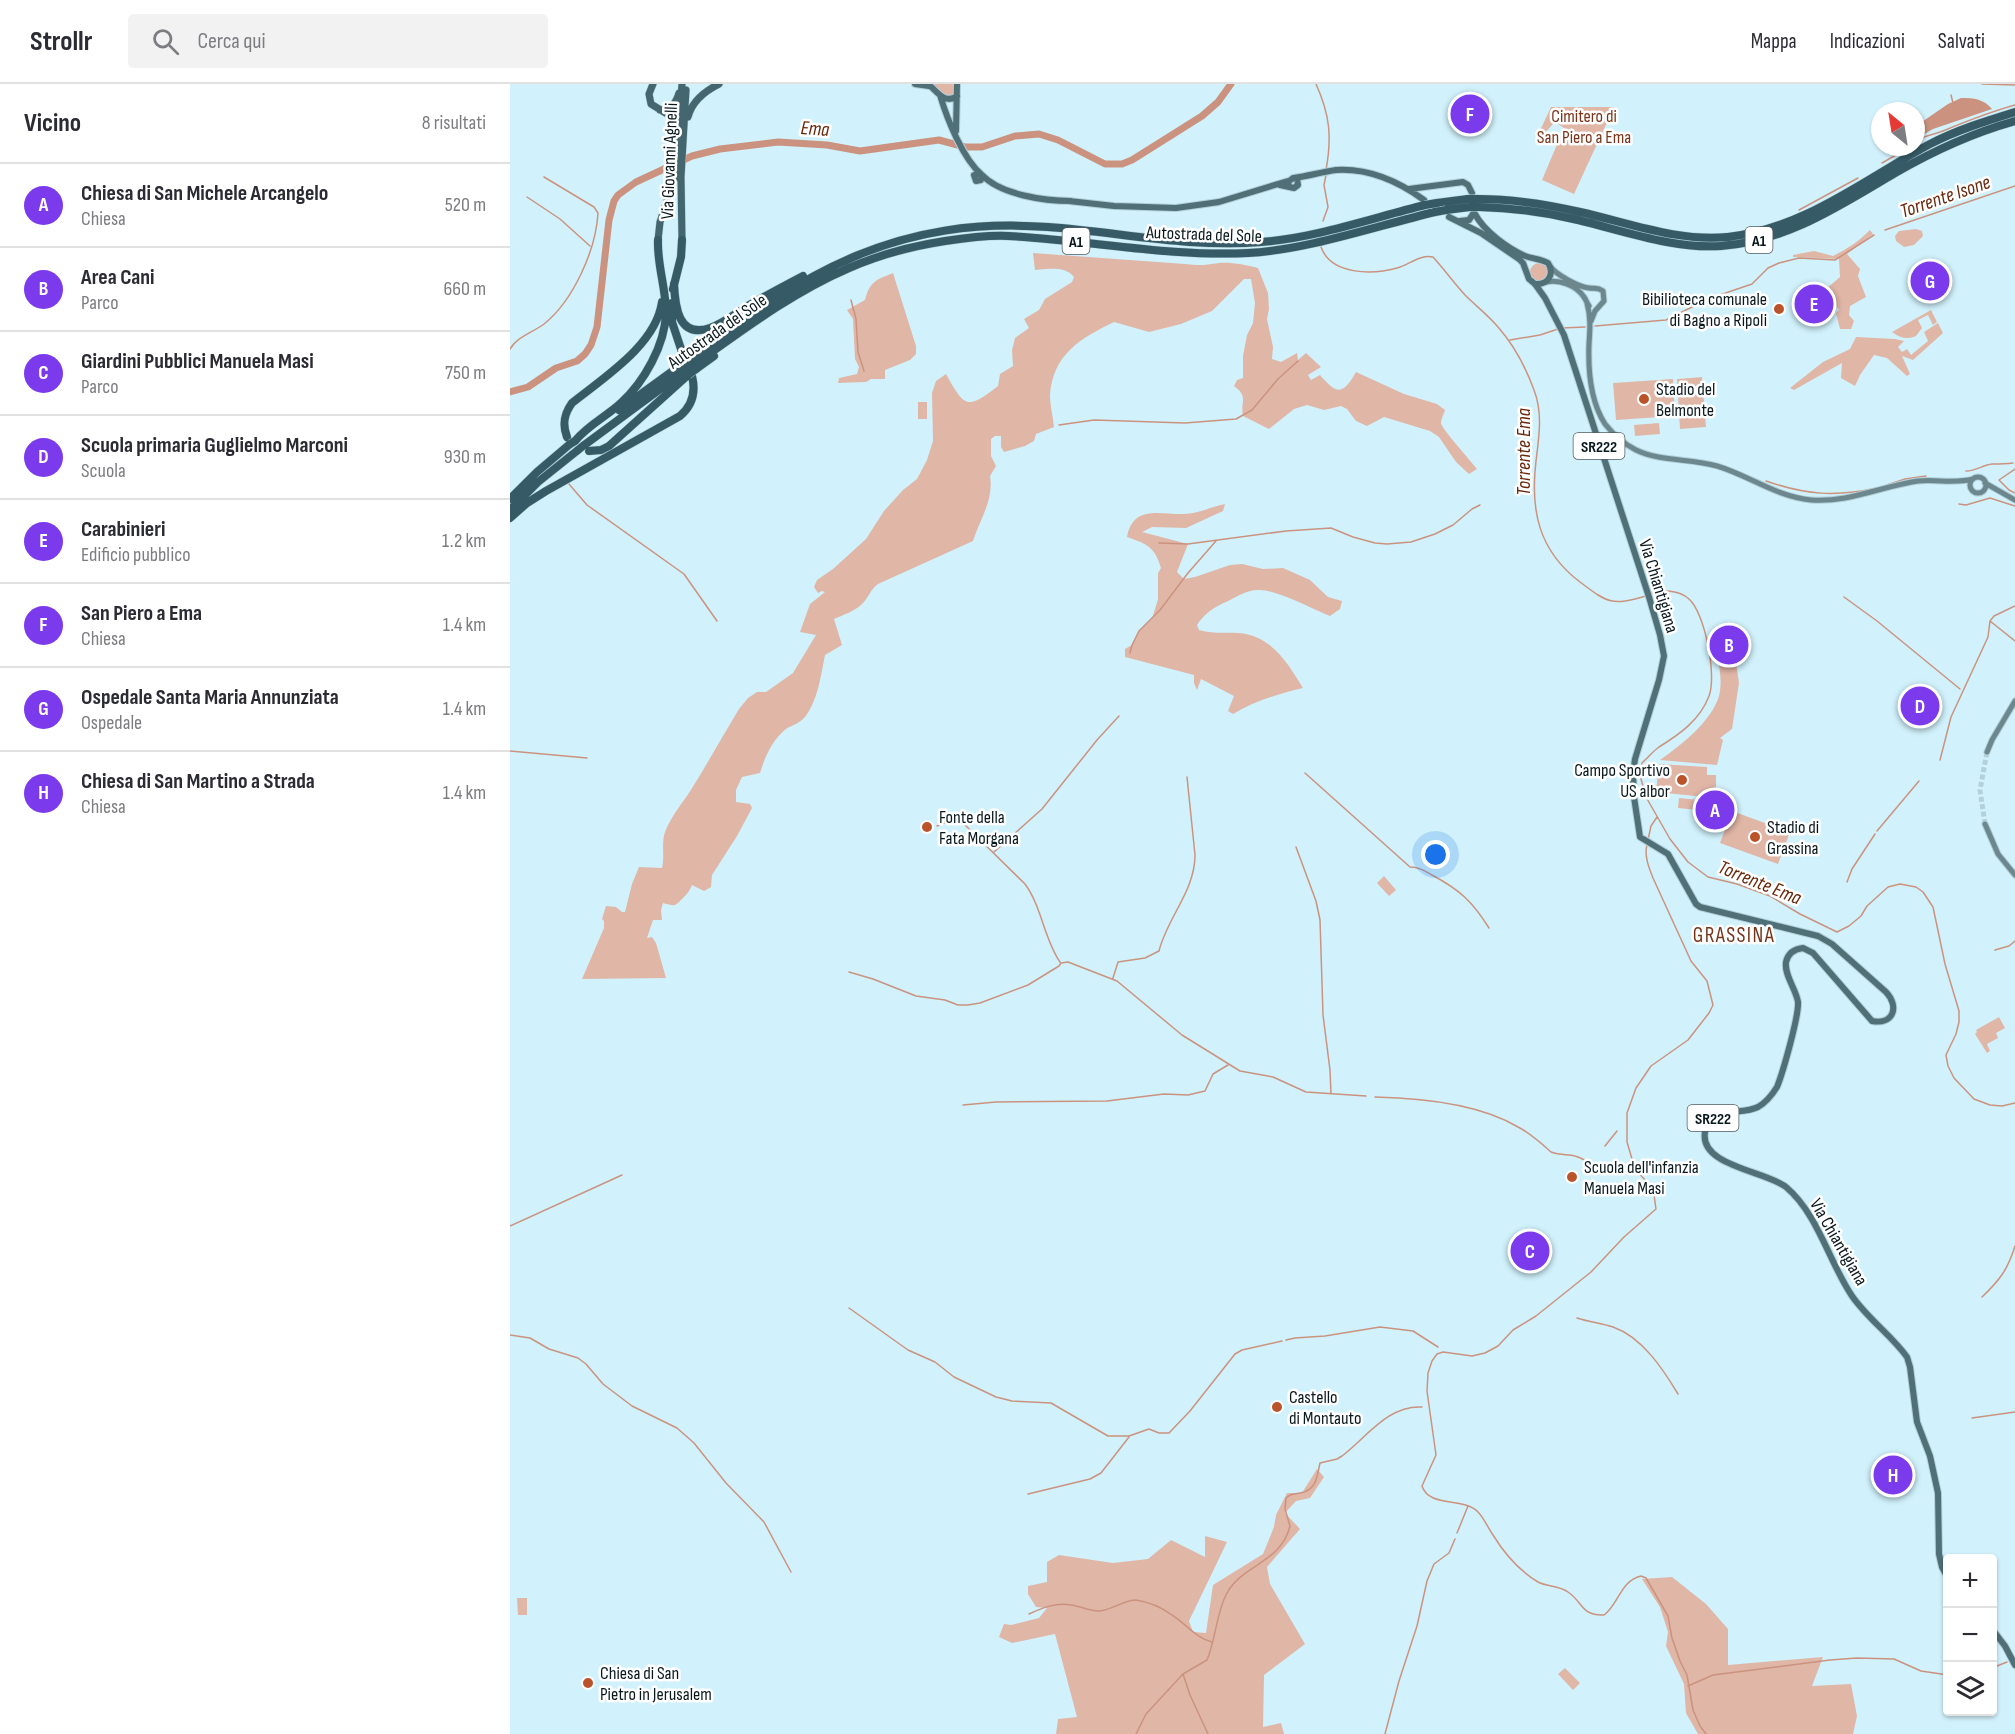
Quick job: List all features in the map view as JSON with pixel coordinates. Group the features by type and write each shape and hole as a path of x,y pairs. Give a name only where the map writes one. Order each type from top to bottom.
{"highway":[{"path":"653,84 649,99 658,109 670,115 674,120 680,151"},
{"path":"684,138 693,106 703,94 719,84"},
{"path":"658,109 665,110 672,106 683,86"},
{"name":"Via Giovanni Agnelli","path":"680,151 684,138 683,86"},
{"name":"Via Giovanni Agnelli","path":"682,240 678,177 683,86"},
{"name":"Autostrada del Sole","path":"510,499 571,441 689,367 750,325 827,278 852,266 917,246 958,239 1006,236 1215,253 1271,251 1435,212 1448,213 1473,205 1520,201 1688,236 1727,237 1777,226 1816,209 1946,136 2015,112"},
{"name":"Autostrada del Sole","path":"510,510 545,476 689,367 735,326 805,280 847,258 900,240 944,230 1011,225 1188,242 1262,242 1341,226 1424,201 1526,210 1674,243 1719,246 1740,244 1774,236 1813,221 1926,156 1978,133 2015,121"},
{"name":"Via Giovanni Agnelli","path":"658,240 660,222 678,177"},
{"path":"658,240 657,256 662,277 665,296 666,317 655,355 623,402 571,441 564,426 566,411 631,354 655,324 660,312 662,277"},
{"path":"510,518 527,503 546,491 684,413 690,406 694,385 672,322 674,284 681,257 682,240"},
{"path":"674,284 676,307 684,324 699,331 708,329 833,260 877,244 900,240"},
{"path":"583,449 601,450 614,442 689,367"}],"main road":[{"path":"915,84 929,85 949,100 957,96"},
{"path":"957,84 957,136"},
{"path":"940,95 961,147 979,176 1022,195 1123,206 1167,208 1228,198 1338,170 1374,174 1405,188 1424,201"},
{"path":"1405,188 1413,189 1463,182 1468,185 1482,226 1490,233 1522,254 1545,261 1554,272 1566,279 1591,288 1598,288 1604,294 1604,301 1593,314 1590,323"},
{"path":"1424,201 1423,192 1431,185"},
{"path":"1456,221 1469,220 1473,205"},
{"name":"Via Chiantigiana","path":"1448,213 1456,221 1481,233 1523,263 1528,278 1545,298 1561,328 1651,604 1664,656 1634,766 1640,837 1668,854 1696,904 1700,907 1818,936 1836,947 1893,1000 1894,1006 1890,1016 1881,1021 1872,1020 1813,952 1803,948 1795,950 1789,956 1786,966 1796,991 1798,1009 1777,1087 1758,1107 1715,1116 1708,1124 1705,1138 1709,1149 1717,1158 1777,1181 1795,1196 1814,1224 1856,1301 1907,1357 1911,1366 1917,1422 1930,1456 1938,1490 1939,1554 1943,1568"},
{"path":"1528,278 1528,267 1532,262 1538,260"},
{"name":"Via Chiantigiana","path":"1545,298 1545,283 1551,275 1550,266"},
{"path":"1535,284 1554,280 1566,283 1580,292 1594,307 1600,306"},
{"path":"1591,288 1586,293 1590,323 1591,383 1599,413 1611,431 1635,450 1650,455 1716,465 1775,490 1810,500 1853,497 1920,481 1960,481 1980,478 2015,500"},
{"path":"1970,487 1973,479"},
{"path":"1960,481 1975,493 1990,490 2001,493"},
{"path":"1983,491 1985,483"},
{"path":"1987,752 2015,701"},
{"path":"1985,824 1994,847 2011,871"},
{"path":"1997,1636 2015,1665"}],"green space":[{"path":"932,84 956,84 954,96 944,96"},
{"name":"Cimitero di San Piero a Ema","path":"1551,107 1614,107 1574,194 1542,180 1564,128 1555,122 1539,139 1537,137"},
{"path":"1916,229 1922,231 1923,236 1914,245 1904,247 1896,241 1895,236 1899,231"},
{"path":"1870,230 1873,234 1847,254 1860,269 1858,276 1866,297 1850,306 1849,315 1854,321 1851,329 1840,329 1836,313 1839,310 1826,289 1840,277 1839,259 1793,257 1793,255 1814,251 1833,256 1852,245"},
{"path":"1033,253 1195,265 1229,263 1258,268 1268,293 1267,319 1273,347 1272,359 1281,362 1297,353 1298,360 1306,353 1321,367 1308,375 1311,380 1320,375 1335,389 1340,390 1347,385 1356,372 1404,394 1437,404 1445,410 1441,421 1442,426 1477,469 1469,474 1456,462 1439,437 1430,431 1384,417 1367,426 1356,421 1347,409 1341,406 1324,410 1307,405 1294,409 1269,429 1243,416 1243,396 1234,386 1237,380 1243,378 1243,356 1247,335 1253,323 1255,303 1251,279 1244,279 1212,311 1181,324 1149,332 1114,322 1090,334 1063,358 1052,381 1050,403 1054,427 1036,434 1034,441 1025,446 1004,452 1001,447 1001,436 991,439 991,456 996,466 990,476 988,501 973,541 878,584 859,606 834,619 842,645 825,655 816,695 805,717 786,729 777,738 760,773 742,777 736,790 736,802 750,804 752,808 712,875 711,887 704,891 692,885 676,905 663,903 662,920 653,920 647,938 652,937 656,943 666,978 582,979 604,928 602,919 606,906 616,907 625,912 639,867 662,868 667,827 739,709 748,698 757,692 766,692 793,673 816,635 800,632 810,604 825,592 818,593 814,587 817,580 833,569 866,539 884,511 903,490 917,479 927,460 933,441 932,393 936,381 946,374 958,394 968,402 973,402 988,394 998,386 1000,374 1013,366 1012,350 1015,338 1029,328 1024,319 1039,310 1045,299 1072,282 1074,277 1066,271 1035,270"},
{"path":"1539,263 1545,266 1548,272 1545,278 1539,281 1533,278 1530,272 1533,266"},
{"path":"893,273 916,346 916,354 910,360 885,370 885,379 838,383 839,378 857,374 859,367 855,359 853,319 847,310 865,300 874,282"},
{"path":"1931,310 1937,322 1933,325 1928,315 1918,320 1922,328 1916,336 1904,338 1892,332"},
{"path":"1938,323 1943,333 1913,360 1902,356 1910,374 1907,376 1887,358 1874,355 1855,386 1841,378 1842,363 1794,390 1790,388 1823,362 1850,349 1856,337 1904,341 1898,347 1902,352 1907,349 1911,355 1928,341 1924,332"},
{"path":"1702,377 1706,427 1680,429 1677,379"},
{"name":"Stadio del Belmonte","path":"1673,379 1675,416 1616,420 1613,383"},
{"path":"918,402 927,402 927,419 918,419"},
{"path":"1659,423 1660,434 1635,436 1634,425"},
{"path":"1225,504 1223,511 1186,528 1152,527 1142,532 1188,544 1177,572 1184,579 1230,565 1242,564 1263,569 1283,568 1310,580 1328,597 1342,601 1340,609 1330,616 1276,593 1256,590 1217,606 1203,617 1197,625 1199,630 1246,634 1265,642 1286,662 1303,688 1267,698 1233,714 1228,711 1234,696 1201,679 1197,690 1194,675 1125,657 1125,649 1132,645 1139,631 1152,619 1158,599 1158,573 1161,568 1156,555 1149,547 1127,537 1131,526 1137,518 1144,514 1193,513"},
{"path":"1712,632 1724,633 1733,642 1739,683 1732,729 1720,738 1723,740 1717,765 1660,760 1703,724 1719,696 1721,680"},
{"name":"Campo Sportivo US albor","path":"1659,764 1707,767 1707,775 1716,775 1716,795 1706,794 1705,797 1656,792"},
{"path":"1679,798 1699,800 1698,810 1678,808"},
{"name":"Stadio di Grassina","path":"1732,811 1790,832 1778,864 1720,843"},
{"path":"1384,876 1396,890 1389,896 1377,883"},
{"path":"1999,1017 2005,1028 1996,1033 1998,1038 1987,1044 1990,1051 1987,1053 1975,1034 1976,1030"},
{"path":"1317,1469 1324,1477 1310,1498 1296,1501 1285,1513 1300,1529 1267,1567 1270,1584 1305,1644 1264,1675 1263,1727 1281,1723 1284,1734 1056,1734 1058,1719 1077,1717 1055,1634 1012,1643 999,1637 1004,1624 1011,1625 1039,1618 1047,1608 1036,1607 1028,1594 1028,1586 1047,1582 1047,1562 1059,1555 1113,1563 1148,1559 1171,1540 1205,1557 1205,1536 1227,1542 1189,1621 1193,1632 1206,1633 1213,1585 1263,1554 1274,1527 1276,1515 1287,1493 1302,1493"},
{"path":"1672,1577 1706,1604 1728,1629 1728,1665 1823,1657 1812,1686 1851,1684 1857,1716 1853,1734 1698,1734 1686,1713 1684,1684 1666,1646 1668,1632 1660,1607 1642,1579"},
{"path":"517,1598 527,1598 527,1615 518,1615"},
{"path":"1565,1668 1580,1683 1573,1690 1558,1674"}],"shaded area":[{"path":"1961,98 1970,98 1986,103 1992,109 1925,134 1925,120"}],"waterway":[{"name":"Ema","path":"510,392 528,387 556,368 577,361 585,354 591,345 597,327 609,220 614,201 618,195 636,182 692,156 720,149 778,142 827,145 860,151 939,140 965,147 982,147 1015,136 1039,134 1058,140 1105,164 1122,164 1202,116 1218,102 1231,84"},
{"name":"Torrente Ema","path":"1316,84 1329,126 1326,170"},
{"path":"1982,84 2015,85"},
{"path":"1951,95 1953,103"},
{"path":"1925,136 2015,105"},
{"path":"1882,163 1894,156"},
{"name":"Torrente Ema","path":"1323,221 1328,207 1324,185 1326,175"},
{"path":"510,349 521,338 544,324 555,314 573,289 593,243 598,213 594,207 544,177"},
{"path":"1799,210 1858,178"},
{"name":"Torrente Isone","path":"1885,230 2015,186"},
{"path":"527,197 560,219 590,246"},
{"name":"Torrente Isone","path":"1595,326 1666,320 1708,299 1752,284 1768,268 1779,263 1799,258 1835,260 1874,235"},
{"name":"Torrente Ema","path":"1321,247 1334,263 1353,271 1376,272 1401,267 1424,257 1433,257 1509,341 1531,382 1539,407 1540,425 1534,479 1536,513 1546,543 1566,570 1604,598 1617,602 1646,596"},
{"path":"851,300 856,319 858,352 864,371"},
{"name":"Torrente Isone","path":"1562,328 1585,327"},
{"name":"Torrente Isone","path":"1510,340 1540,335 1558,329"},
{"path":"1059,425 1094,420 1185,423 1236,419 1252,410 1278,379 1298,361"},
{"path":"1966,471 1992,464 2013,463"},
{"path":"2015,469 1999,480 2015,493"},
{"path":"1887,485 1926,476"},
{"path":"1766,481 1794,489 1821,493 1848,493 1877,488"},
{"path":"569,484 587,505 684,574 717,621"},
{"path":"1959,504 1966,505 1990,498 2015,506"},
{"path":"1159,543 1188,544 1286,531 1331,528 1375,543 1411,542 1453,525 1480,505"},
{"path":"1130,653 1139,631 1160,610 1216,541"},
{"name":"Torrente Ema","path":"1650,594 1670,591 1689,599 1695,606 1708,645 1712,674 1709,696 1695,719 1642,763 1641,779 1646,797 1670,839 1688,862 1708,877 1737,884 1770,896 1837,932 1861,916 1867,906 1888,887 1900,884 1916,887 1923,892 1933,907 1945,964 1959,1011 1956,1034 1946,1055 1948,1066 1954,1078 1974,1099 1990,1105 2002,1106 2015,1103"},
{"path":"1844,597 1960,689"},
{"path":"1940,760 1951,717 1988,637 1990,621 1994,616 2015,606"},
{"path":"1990,621 2015,641"},
{"path":"994,852 1042,809 1119,716"},
{"path":"510,751 587,758"},
{"path":"1305,773 1410,867 1424,871 1458,891 1477,910 1489,928"},
{"path":"1113,978 1118,962 1145,958 1159,951 1168,927 1186,892 1194,868 1195,855 1187,777"},
{"path":"1877,831 1919,781"},
{"path":"1648,840 1651,826 1657,817"},
{"path":"937,826 951,820 963,823 1025,884 1060,962"},
{"path":"1847,882 1852,869 1875,834"},
{"path":"1647,845 1647,858 1653,878 1691,961 1707,981 1713,1005 1688,1040 1651,1066 1636,1088 1627,1113 1627,1142 1635,1169 1646,1181 1654,1195 1656,1209 1624,1237 1591,1272 1536,1316 1513,1330 1498,1346 1485,1353 1472,1356 1443,1352 1437,1354 1428,1373 1427,1391 1436,1455 1422,1486 1426,1493 1439,1500 1472,1507 1482,1517 1502,1548 1531,1578 1568,1592 1586,1611 1604,1615 1628,1583 1641,1576 1646,1578 1668,1616 1672,1638 1687,1675 1693,1710 1706,1734"},
{"path":"1296,847 1316,901 1320,920 1323,1015 1331,1094"},
{"path":"1995,950 2009,946 2015,941"},
{"path":"849,972 916,996 968,1005 980,1003 1028,985 1061,963 1068,962 1117,981 1182,1035 1240,1071 1273,1077 1306,1092 1366,1096"},
{"path":"963,1105 996,1102 1107,1101 1164,1094 1188,1095 1205,1091 1213,1074 1228,1065"},
{"path":"1375,1097 1449,1103 1485,1112 1522,1129 1551,1152 1577,1156 1586,1161"},
{"path":"1605,1146 1617,1131"},
{"path":"1607,1164 1626,1167"},
{"path":"510,1226 622,1175"},
{"path":"1982,1297 2003,1274 2015,1246"},
{"path":"849,1308 908,1350 935,1362 954,1377 996,1397 1012,1401 1051,1403 1108,1436 1129,1436 1149,1429 1159,1433 1169,1433 1190,1411 1235,1354 1242,1350 1282,1341"},
{"path":"1577,1318 1613,1327 1633,1338 1651,1355 1678,1394"},
{"path":"1286,1340 1380,1327 1413,1331 1438,1347"},
{"path":"510,1335 530,1338 549,1349 578,1358 603,1384 632,1406 677,1428 694,1443 726,1483 764,1522 791,1572"},
{"path":"1136,1734 1146,1714 1183,1674 1207,1660 1223,1601 1234,1583 1279,1548 1290,1526 1285,1509 1286,1498 1310,1489 1317,1477 1320,1463 1342,1456 1388,1417 1399,1411 1422,1407"},
{"path":"1972,1418 2015,1412"},
{"path":"1028,1494 1090,1479 1101,1473 1129,1437"},
{"path":"1457,1533 1468,1506"},
{"path":"1385,1734 1417,1626 1427,1581 1434,1564 1449,1553 1455,1539"},
{"path":"1029,1614 1060,1604 1099,1611 1136,1600 1164,1610 1196,1634 1212,1642"},
{"path":"1688,1686 1713,1675 1857,1658 1894,1659 1921,1671 1943,1674"},
{"path":"1997,1666 2007,1662"},
{"path":"1183,1674 1208,1734"}],"tunnel":[{"path":"1985,824 1980,790 1987,752"}],"place":[{"name":"San Piero a Ema","path":"1470,114"},
{"name":"Ospedale Santa Maria Annunziata","path":"1930,281"},
{"name":"Carabinieri","path":"1814,304"},
{"name":"Bibilioteca comunale di Bagno a Ripoli","path":"1779,309"},
{"name":"Stadio del Belmonte","path":"1644,399"},
{"name":"Area Cani","path":"1729,645"},
{"name":"Scuola primaria Guglielmo Marconi","path":"1920,706"},
{"name":"Campo Sportivo US albor","path":"1682,780"},
{"name":"Chiesa di San Michele Arcangelo","path":"1715,810"},
{"name":"Fonte della Fata Morgana","path":"927,827"},
{"name":"Stadio di Grassina","path":"1755,837"},
{"name":"Scuola dell'infanzia Manuela Masi","path":"1572,1177"},
{"name":"Giardini Pubblici Manuela Masi","path":"1530,1251"},
{"name":"Castello di Montauto","path":"1277,1407"},
{"name":"Chiesa di San Martino a Strada","path":"1893,1475"},
{"name":"Chiesa di San Pietro in Jerusalem","path":"588,1683"}],"district":[{"name":"GRASSINA","path":"1734,935"}]}
